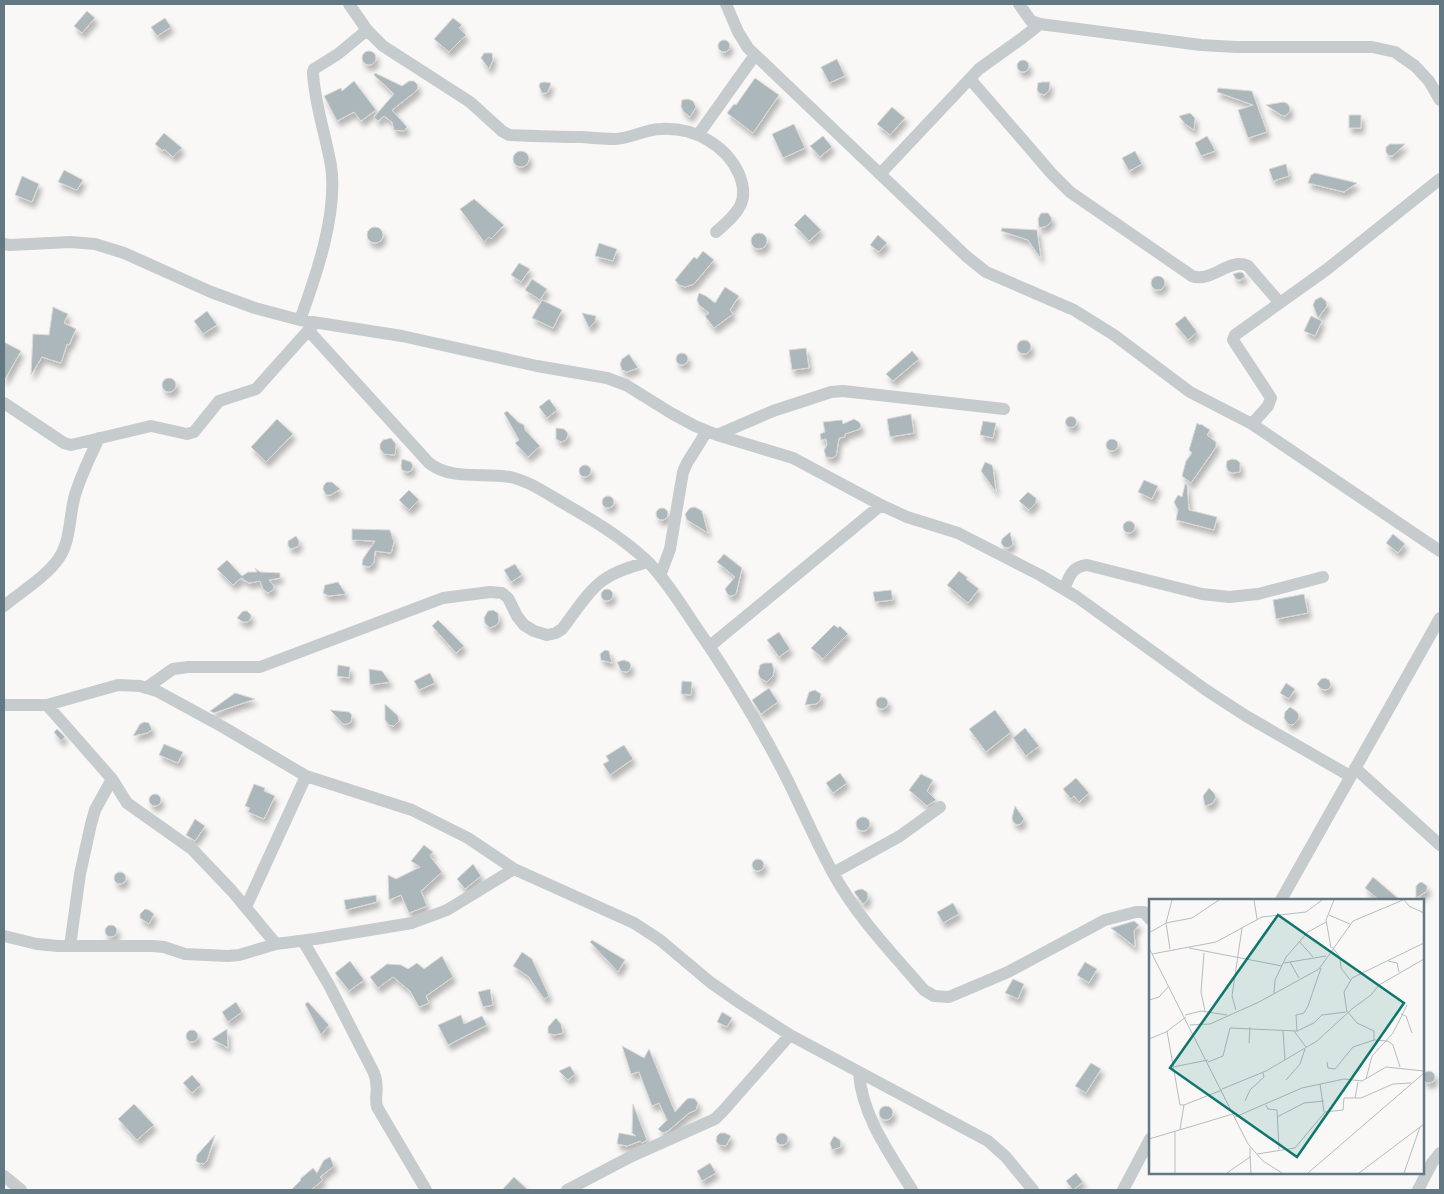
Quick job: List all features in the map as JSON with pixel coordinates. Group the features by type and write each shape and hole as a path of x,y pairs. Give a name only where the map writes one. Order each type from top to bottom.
{"street":[{"path":"349,4 366,30 383,46 470,102 509,135 616,139 662,129 698,135 724,151 740,176 744,195 737,213 716,232"},
{"path":"726,4 738,32 748,48 966,256 986,272 1074,310 1114,335 1190,392 1252,424 1440,551"},
{"path":"1019,4 1031,21 1040,24 1201,45 1236,47 1372,47 1395,52 1416,66 1440,100"},
{"path":"880,174 979,69 1040,24"},
{"path":"300,320 310,294 332,215 332,168 313,72 316,67 338,54 366,30"},
{"path":"698,135 756,55"},
{"path":"970,79 1052,174 1070,192 1192,276 1204,278 1236,264 1242,264 1248,266 1279,302"},
{"path":"1252,424 1268,406 1271,398 1233,340 1233,337 1279,302 1326,270 1440,179"},
{"path":"4,244 70,242 95,244 124,253 211,292 255,308 300,320 312,326 402,336 536,366 607,378 626,385 671,413 712,433 793,458 881,505 907,517 958,533 1040,575 1064,589 1206,690 1246,716 1352,772 1440,845"},
{"path":"4,404 64,443 71,445 151,426 187,434 194,432 219,401 256,389 312,326"},
{"path":"312,326 429,463 437,469 448,473 509,477 526,482 600,524 626,542 648,562 710,646 753,717 786,776 833,873 853,907 924,990 934,996 949,997 1008,972 1105,920 1136,912 1144,912 1149,917"},
{"path":"660,576 670,549 683,472 687,463 712,433 831,392 842,391 1004,409"},
{"path":"4,606 59,559 66,544 75,496 85,466 99,438"},
{"path":"710,646 881,505"},
{"path":"146,688 172,669 188,667 260,667 443,598 490,592 502,593 508,598 524,625 534,631 547,635 556,633 604,579 620,570 648,562"},
{"path":"1064,589 1073,570 1078,566 1087,565 1202,594 1229,597 1258,594 1323,577"},
{"path":"1282,899 1440,618"},
{"path":"4,705 47,705 118,685 146,688 157,691 223,726 306,776 412,810 468,838 514,869 634,923 660,940 710,982 740,1004 790,1035 988,1141 1006,1157 1033,1190"},
{"path":"47,705 112,779 128,803 192,849 246,907 276,944"},
{"path":"246,907 306,776"},
{"path":"70,946 80,874 91,824 95,810 112,779"},
{"path":"833,873 900,836 940,806"},
{"path":"4,936 37,944 153,946 164,947 185,954 239,955 276,944 426,920 447,910 514,869"},
{"path":"303,941 329,985 374,1073 378,1083 377,1107 426,1190"},
{"path":"567,1190 632,1156 715,1119 790,1035"},
{"path":"859,1073 860,1087 865,1104 878,1133 912,1190"},
{"path":"1123,1190 1149,1141"},
{"path":"1418,1190 1424,1174 1440,1153"},
{"path":"4,1176 21,1190"}],"building":[{"path":"87,11 95,18 82,33 74,26"},
{"path":"165,18 171,27 157,36 151,27"},
{"path":"453,18 462,25 459,28 466,35 449,52 434,39"},
{"path":"722,40 726,40 730,46 726,52 722,52 718,48 718,44"},
{"path":"366,51 372,51 376,58 372,65 366,65 362,61 362,55"},
{"path":"484,53 492,53 493,60 489,69 481,58"},
{"path":"837,59 845,76 829,83 821,67"},
{"path":"1023,60 1029,66 1023,72 1017,66"},
{"path":"375,73 402,86 409,81 414,81 417,84 418,88 415,92 392,110 407,127 404,131 394,130 392,122 384,116 378,121 374,117 394,94 374,75"},
{"path":"755,78 779,95 753,133 727,113 734,104 736,105"},
{"path":"354,81 376,110 361,121 354,112 337,121 324,96 341,88 342,91"},
{"path":"1050,82 1049,91 1044,95 1037,90 1038,83"},
{"path":"540,83 551,83 547,93 542,93 539,86"},
{"path":"1218,88 1252,91 1267,132 1248,138 1238,110 1253,105 1217,92"},
{"path":"688,99 693,101 696,107 690,117 683,111 681,106 682,100"},
{"path":"1284,102 1290,108 1290,112 1285,116 1266,105"},
{"path":"892,107 905,118 890,135 877,124"},
{"path":"1190,113 1195,118 1194,130 1185,124 1179,116"},
{"path":"1349,115 1361,115 1361,128 1349,128"},
{"path":"794,124 805,148 783,158 772,134"},
{"path":"164,133 182,148 173,157 155,144"},
{"path":"823,136 832,147 820,157 810,146"},
{"path":"1207,136 1215,151 1201,156 1195,143"},
{"path":"1390,144 1405,144 1392,156 1386,152 1386,147"},
{"path":"521,151 527,153 529,159 527,165 521,167 515,165 513,159 515,153"},
{"path":"1135,151 1142,164 1129,171 1122,158"},
{"path":"1286,164 1289,176 1273,181 1269,169"},
{"path":"64,170 83,180 77,190 58,182"},
{"path":"1315,173 1357,183 1344,192 1308,183 1311,175"},
{"path":"22,176 39,184 32,202 15,195"},
{"path":"474,199 504,225 491,239 489,237 484,242 460,209"},
{"path":"1041,213 1048,213 1052,221 1047,226 1039,228 1038,219"},
{"path":"805,214 821,230 809,241 794,225"},
{"path":"372,227 378,227 383,232 381,241 372,243 367,238 367,232"},
{"path":"1002,228 1037,230 1041,259 1028,240 1001,231"},
{"path":"759,233 767,241 759,249 751,241"},
{"path":"878,235 887,243 879,252 870,245"},
{"path":"599,243 617,249 613,261 595,256"},
{"path":"703,251 714,260 694,284 685,287 679,285 675,280 694,257 697,259"},
{"path":"519,263 530,269 521,282 511,275"},
{"path":"1240,272 1245,277 1240,280 1236,279 1233,274"},
{"path":"1155,276 1161,276 1165,283 1161,290 1155,290 1151,286 1151,280"},
{"path":"532,279 547,289 540,300 525,290"},
{"path":"725,287 739,296 730,310 733,314 714,328 705,316 709,313 699,305 697,300 699,293 715,303"},
{"path":"1321,297 1326,301 1327,306 1318,318 1313,305 1315,300"},
{"path":"542,300 562,310 553,328 532,318"},
{"path":"53,307 68,314 64,323 76,329 69,345 67,344 61,363 42,357 31,375 33,334 49,335"},
{"path":"207,311 217,325 203,334 194,321"},
{"path":"582,313 596,316 595,322 589,328"},
{"path":"1185,316 1197,332 1188,340 1175,324"},
{"path":"1311,316 1322,321 1315,336 1304,331"},
{"path":"1021,340 1027,340 1031,347 1027,354 1021,354 1017,350 1017,344"},
{"path":"4,342 21,351 4,381"},
{"path":"806,348 809,368 792,370 789,350"},
{"path":"912,351 919,359 893,381 886,374"},
{"path":"680,353 684,353 688,359 684,365 680,365 676,361 676,357"},
{"path":"629,354 638,368 627,372 622,370 620,364 622,359"},
{"path":"169,378 174,380 176,385 174,390 169,392 164,390 162,385 164,380"},
{"path":"549,399 557,410 547,418 539,407"},
{"path":"507,411 524,425 525,430 540,446 528,457 515,443 519,440 504,413"},
{"path":"911,414 914,433 890,437 887,419"},
{"path":"1071,416 1077,422 1071,428 1065,422"},
{"path":"277,419 293,434 266,462 251,447"},
{"path":"854,419 861,425 860,429 839,438 836,456 832,458 826,457 824,450 827,445 826,439 821,440 820,434 825,432 823,422 842,420 843,424"},
{"path":"983,421 996,423 993,438 980,435"},
{"path":"1197,423 1210,430 1207,435 1216,442 1216,447 1191,483 1182,476 1186,461 1192,453 1189,450"},
{"path":"556,428 564,429 567,432 566,440 561,442 556,439"},
{"path":"391,438 396,444 395,455 384,454 380,449 380,444 383,440"},
{"path":"1110,439 1114,439 1118,445 1114,451 1110,451 1106,447 1106,443"},
{"path":"402,459 411,462 413,466 411,471 402,470"},
{"path":"1232,459 1240,463 1240,472 1232,473 1228,471 1227,461"},
{"path":"985,462 992,465 996,492 981,471"},
{"path":"583,465 587,465 591,471 587,477 583,477 579,473 579,469"},
{"path":"1144,480 1158,486 1152,499 1138,492"},
{"path":"327,482 332,482 340,489 331,495 326,495 323,489"},
{"path":"1185,484 1187,484 1189,510 1217,517 1214,530 1176,520 1178,510 1174,502 1178,495 1182,497"},
{"path":"409,490 419,500 409,510 399,500"},
{"path":"1028,492 1036,498 1036,503 1029,510 1019,501"},
{"path":"606,496 610,496 614,502 610,508 606,508 602,504 602,500"},
{"path":"695,507 702,511 708,533 687,520 685,514 690,508"},
{"path":"660,508 664,508 668,514 664,520 660,520 656,516 656,512"},
{"path":"1129,521 1135,527 1129,533 1123,527"},
{"path":"352,529 390,530 394,542 391,553 375,551 372,565 369,567 362,565 363,559 375,541 352,540"},
{"path":"1010,532 1013,545 1008,548 1004,547 1001,543 1002,539"},
{"path":"1393,534 1405,544 1398,553 1386,543"},
{"path":"296,536 299,546 291,549 288,546 288,541"},
{"path":"724,554 742,568 736,594 732,596 728,595 725,589 735,577 717,562"},
{"path":"227,560 242,576 248,572 257,572 255,568 260,572 280,573 280,578 269,580 274,586 273,590 268,593 263,589 260,581 249,583 241,578 233,585 217,569"},
{"path":"515,564 522,575 511,582 504,570"},
{"path":"959,571 979,589 968,603 947,585"},
{"path":"338,582 346,594 329,596 323,593 325,585"},
{"path":"605,589 609,589 613,595 609,601 605,601 601,597 601,593"},
{"path":"891,590 893,600 875,602 873,592"},
{"path":"1304,594 1308,613 1276,619 1273,600"},
{"path":"493,610 498,613 499,621 497,625 490,628 485,623 484,618 488,611"},
{"path":"244,611 251,615 248,622 243,622 237,618"},
{"path":"438,620 464,646 456,653 432,626"},
{"path":"834,625 838,628 840,626 848,634 823,659 811,648"},
{"path":"779,632 790,649 779,657 767,640"},
{"path":"605,650 609,651 612,663 601,660 600,654"},
{"path":"624,660 631,665 630,670 627,672 621,671 617,662"},
{"path":"772,663 774,670 773,676 767,682 760,678 758,673 760,665"},
{"path":"338,665 350,667 349,678 337,676"},
{"path":"369,669 382,671 390,682 370,685"},
{"path":"430,673 435,683 419,690 414,681"},
{"path":"1321,679 1329,680 1331,685 1326,690 1321,689 1317,684"},
{"path":"682,681 692,682 691,695 681,694"},
{"path":"1286,683 1295,689 1289,699 1280,693"},
{"path":"769,688 778,702 761,714 752,700"},
{"path":"815,690 821,694 820,701 816,704 805,705 809,692"},
{"path":"235,693 255,699 214,713 210,711"},
{"path":"880,697 884,697 888,703 884,709 880,709 876,705 876,701"},
{"path":"385,704 398,716 399,721 394,726 389,725 385,720"},
{"path":"1290,707 1299,715 1298,720 1293,725 1288,724 1284,718 1285,712"},
{"path":"330,710 349,712 352,715 351,722 343,724"},
{"path":"995,710 1011,732 986,752 969,729"},
{"path":"144,722 149,723 152,730 133,736 140,724"},
{"path":"1025,728 1039,746 1026,756 1013,738"},
{"path":"57,729 65,737 61,741 54,732"},
{"path":"164,744 183,752 178,763 159,755"},
{"path":"624,745 633,759 610,775 603,764 609,761 606,756"},
{"path":"840,773 847,783 833,793 826,783"},
{"path":"921,774 933,780 927,791 936,800 927,806 909,790"},
{"path":"1076,778 1089,793 1079,802 1074,796 1071,799 1063,789"},
{"path":"254,784 265,788 264,791 275,796 264,819 248,812 250,808 245,806"},
{"path":"1209,788 1216,797 1213,803 1205,806 1203,796"},
{"path":"153,794 157,794 161,800 157,806 153,806 149,802 149,798"},
{"path":"1015,806 1024,819 1021,824 1017,825 1013,822 1012,818"},
{"path":"860,817 866,817 870,824 866,831 860,831 856,827 856,821"},
{"path":"195,819 205,826 195,841 186,835"},
{"path":"424,845 433,852 430,856 442,872 421,891 427,906 409,913 401,895 389,900 388,875 396,879 420,867 411,861"},
{"path":"756,859 760,859 764,865 760,871 756,871 752,867 752,863"},
{"path":"473,864 481,876 465,889 457,879"},
{"path":"118,872 122,872 126,878 122,884 118,884 114,880 114,876"},
{"path":"1373,877 1399,899 1378,899 1365,888"},
{"path":"1422,882 1427,886 1427,891 1416,898 1416,886"},
{"path":"862,889 867,892 868,897 867,901 863,904 854,892"},
{"path":"376,895 377,902 346,910 344,900"},
{"path":"953,903 959,914 943,923 937,912"},
{"path":"145,909 154,914 149,924 140,918 140,914"},
{"path":"1134,921 1139,925 1134,931 1135,947 1111,928"},
{"path":"109,925 113,925 117,931 113,937 109,937 105,933 105,929"},
{"path":"592,940 625,960 618,972 590,942"},
{"path":"522,952 532,959 549,996 544,999 529,977 513,966"},
{"path":"442,956 453,977 426,996 429,1003 419,1007 410,991 393,977 378,988 370,977 387,964 401,965 408,969 417,963 424,969"},
{"path":"350,961 364,980 349,991 335,973"},
{"path":"1085,962 1097,969 1089,983 1077,975"},
{"path":"1013,979 1024,984 1018,999 1005,993"},
{"path":"490,989 493,1005 483,1007 478,992"},
{"path":"236,1002 242,1012 228,1022 222,1012"},
{"path":"308,1002 329,1025 321,1035 305,1004"},
{"path":"722,1012 732,1018 727,1027 717,1022"},
{"path":"461,1015 464,1024 482,1016 487,1025 448,1045 438,1025"},
{"path":"556,1018 561,1024 563,1033 554,1035 548,1033 548,1027"},
{"path":"227,1029 228,1048 212,1039"},
{"path":"190,1030 194,1030 198,1036 194,1042 190,1042 186,1038 186,1034"},
{"path":"622,1046 644,1058 649,1049 675,1112 687,1099 691,1098 695,1099 698,1103 696,1110 689,1113 668,1131 663,1133 658,1129 667,1120 659,1103 652,1106 639,1072 631,1074"},
{"path":"1091,1063 1101,1069 1086,1093 1075,1086"},
{"path":"570,1066 575,1074 568,1080 559,1071"},
{"path":"1427,1071 1431,1071 1435,1075 1435,1079 1431,1083 1427,1083 1424,1080 1424,1074"},
{"path":"192,1075 201,1085 192,1093 183,1083"},
{"path":"134,1104 154,1125 137,1140 118,1119"},
{"path":"633,1104 647,1140 627,1146 617,1144 619,1133 636,1136 632,1133"},
{"path":"886,1106 891,1108 893,1113 891,1118 886,1120 881,1118 879,1113 881,1108"},
{"path":"720,1133 731,1136 726,1146 719,1145 716,1141"},
{"path":"780,1133 784,1133 788,1139 784,1145 780,1145 776,1141 776,1137"},
{"path":"215,1135 207,1161 204,1164 199,1163 196,1161 197,1155"},
{"path":"834,1136 840,1140 841,1147 832,1150 830,1143"},
{"path":"330,1157 334,1166 320,1177 323,1180 311,1190 291,1190 313,1168 317,1173 324,1160"},
{"path":"710,1163 716,1173 702,1181 697,1171"},
{"path":"1076,1173 1083,1182 1073,1190 1066,1181"},
{"path":"514,1177 528,1190 502,1190"}]}
